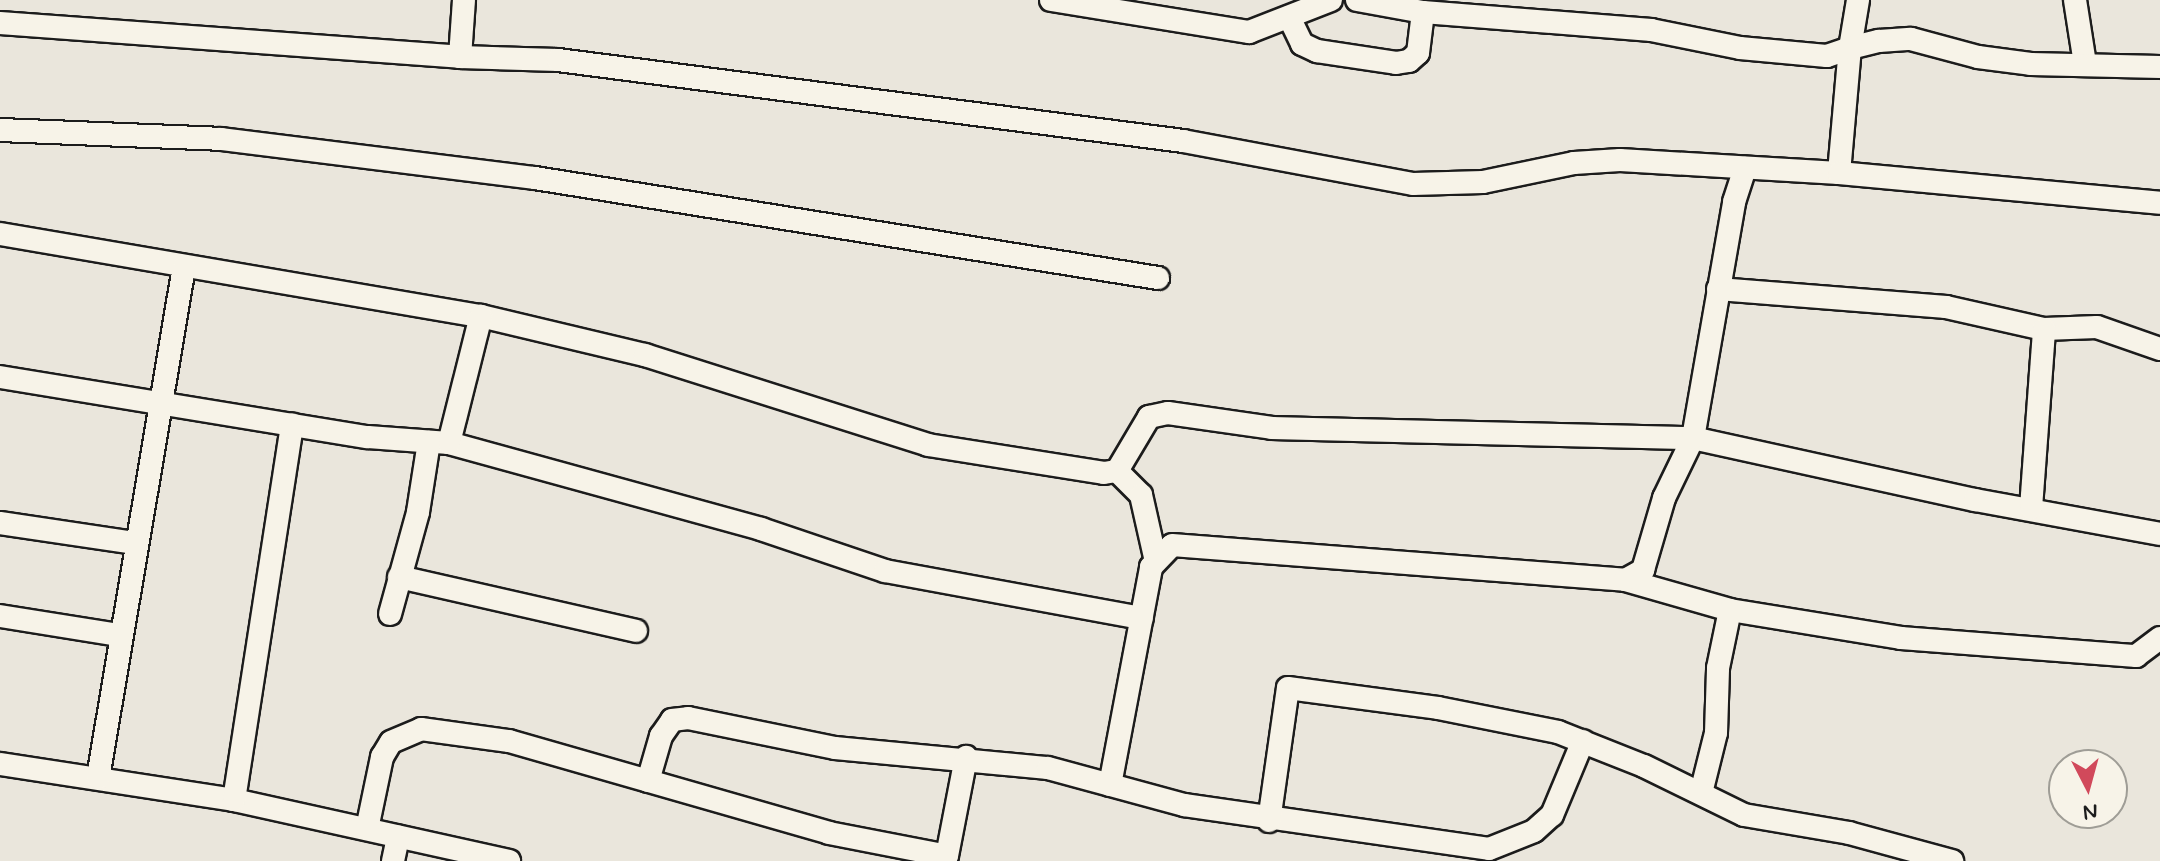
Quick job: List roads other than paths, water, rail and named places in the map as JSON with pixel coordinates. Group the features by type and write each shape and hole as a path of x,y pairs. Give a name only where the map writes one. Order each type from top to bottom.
{"street":[{"path":"460,57 464,0"},
{"path":"1051,0 1228,32 1249,32 1331,0"},
{"path":"1357,0 1423,12 1651,30 1740,48 1827,56 1850,48 1911,39 1978,57 2160,67"},
{"path":"1839,173 1850,48 1858,0"},
{"path":"2075,0 2085,64"},
{"path":"1289,17 1302,44 1317,51 1396,63 1409,61 1418,53 1423,12"},
{"path":"0,23 460,57 558,60 1086,128 1413,184 1483,182 1620,160 1839,173 2160,203"},
{"path":"0,130 221,139 535,178 1158,278"},
{"path":"1625,580 1643,570 1664,498 1693,438 1718,289 1745,168"},
{"path":"0,234 481,316 645,355 928,445 1104,473 1117,471"},
{"path":"98,778 119,635 184,267"},
{"path":"1718,289 1946,307 2044,329 2097,327 2160,349"},
{"path":"390,614 439,442 481,316"},
{"path":"2031,508 2044,329"},
{"path":"0,377 292,424 439,442 761,529 907,577 1142,618"},
{"path":"1117,471 1149,417 1168,413 1272,428 1693,438 2160,534"},
{"path":"234,800 292,424"},
{"path":"1110,785 1155,557 1141,495 1117,471"},
{"path":"0,523 136,543"},
{"path":"1155,557 1172,545 1187,544 1625,580 1730,610 1901,638 2136,656 2160,638"},
{"path":"399,577 636,631"},
{"path":"1701,793 1716,733 1718,668 1730,610"},
{"path":"0,616 119,635"},
{"path":"1269,821 1288,688 1438,708 1583,741 1744,815 1849,833 1952,861"},
{"path":"648,781 667,726 688,718 835,748 966,757 1048,768 1269,821 1489,849 1534,831 1552,815 1583,741"},
{"path":"367,829 382,757 391,742 421,729 509,741 829,833 947,856 966,757"},
{"path":"0,764 234,800 509,861"},
{"path":"393,861 398,837"}]}
